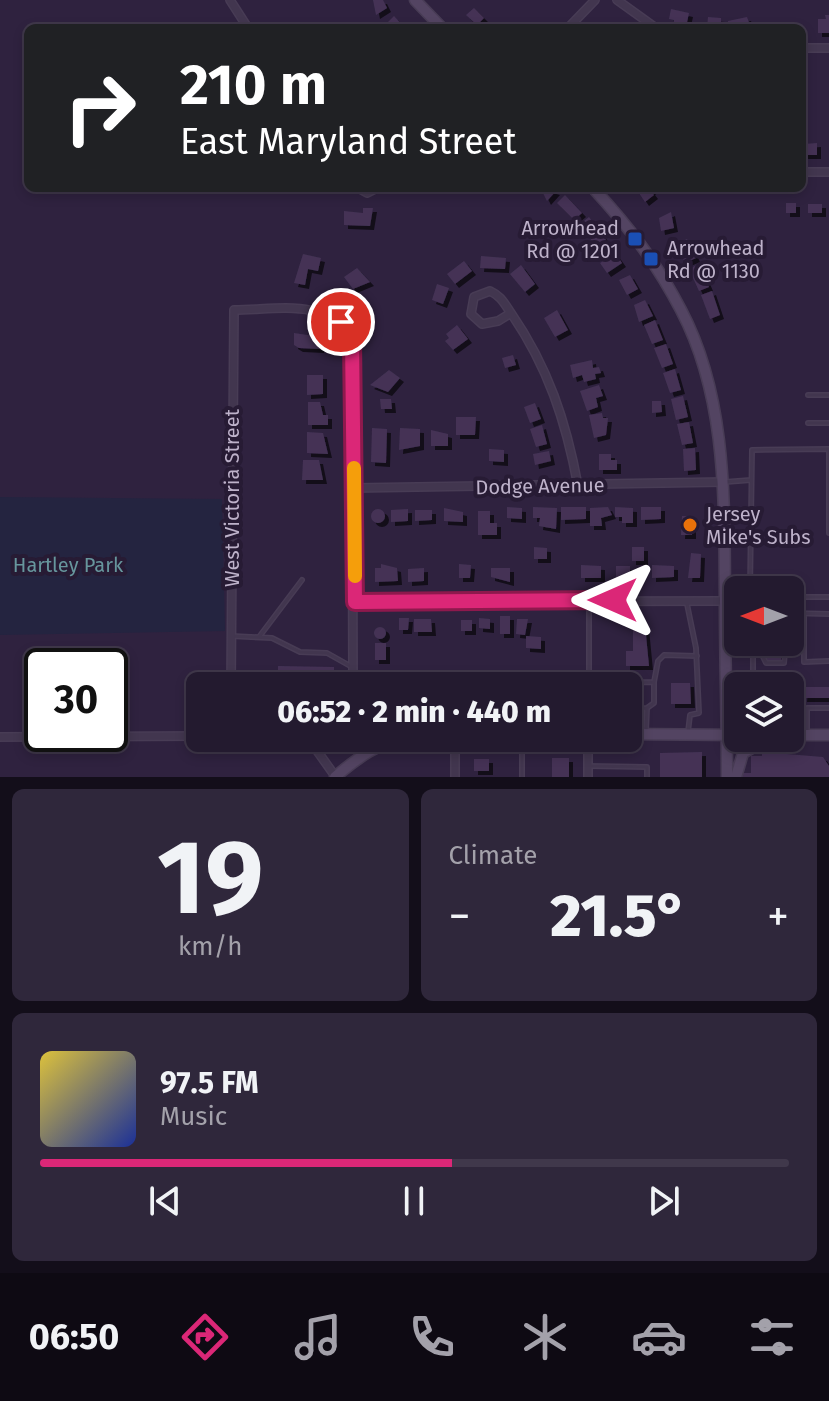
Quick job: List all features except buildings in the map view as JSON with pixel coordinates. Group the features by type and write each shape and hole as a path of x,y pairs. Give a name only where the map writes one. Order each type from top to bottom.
{"street":[{"path":"230,0 245,24"},
{"path":"415,0 438,24"},
{"path":"572,24 595,0"},
{"path":"617,0 650,24"},
{"path":"806,48 829,48"},
{"path":"807,172 829,172"},
{"path":"597,192 641,240 683,312 707,388 725,482 725,576"},
{"path":"511,313 498,321 482,324 471,314 471,306 474,297 490,291 499,295 511,313 553,386 569,433 578,486"},
{"name":"West Victoria Street","path":"231,672 234,310 315,309 341,322 352,339 355,488"},
{"name":"Dodge Avenue","path":"355,488 725,482"},
{"path":"352,672 355,488"},
{"path":"355,602 724,601"},
{"path":"642,734 724,735"},
{"path":"807,735 829,735"},
{"path":"0,737 186,736"},
{"path":"318,752 335,777 368,752"},
{"path":"455,752 455,777"},
{"path":"588,752 588,777"},
{"path":"727,777 730,752"},
{"path":"736,777 745,752"}],"lane":[{"path":"808,395 829,395"},
{"path":"808,423 829,423"},
{"path":"750,576 752,450 829,450 829,533"},
{"path":"725,482 751,480"},
{"path":"259,637 302,580"},
{"path":"804,597 829,597"},
{"path":"589,599 589,672"},
{"path":"686,600 697,656 699,713 690,715 688,734"},
{"path":"804,613 829,614"},
{"path":"231,636 272,638 300,652 327,653 352,667"},
{"path":"642,708 654,703 658,661 664,655 697,656"},
{"path":"762,656 766,663 784,663 785,656"},
{"path":"804,656 804,662 829,661"},
{"path":"642,682 654,682"},
{"path":"646,734 647,708"},
{"path":"807,735 807,708 829,708"},
{"path":"522,752 522,777"},
{"path":"588,766 647,767 647,777"}],"green space":[{"name":"Hartley Park","path":"0,497 222,499 225,631 0,635"}],"slow traffic":[{"path":"354,468 355,576"}],"place":[{"name":"Arrowhead Rd @ 1201","path":"635,239"},
{"name":"Arrowhead Rd @ 1130","path":"651,259"},
{"name":"Jersey Mike's Subs","path":"690,525"}],"route":[{"path":"341,322 352,339 355,602 613,600"}]}
